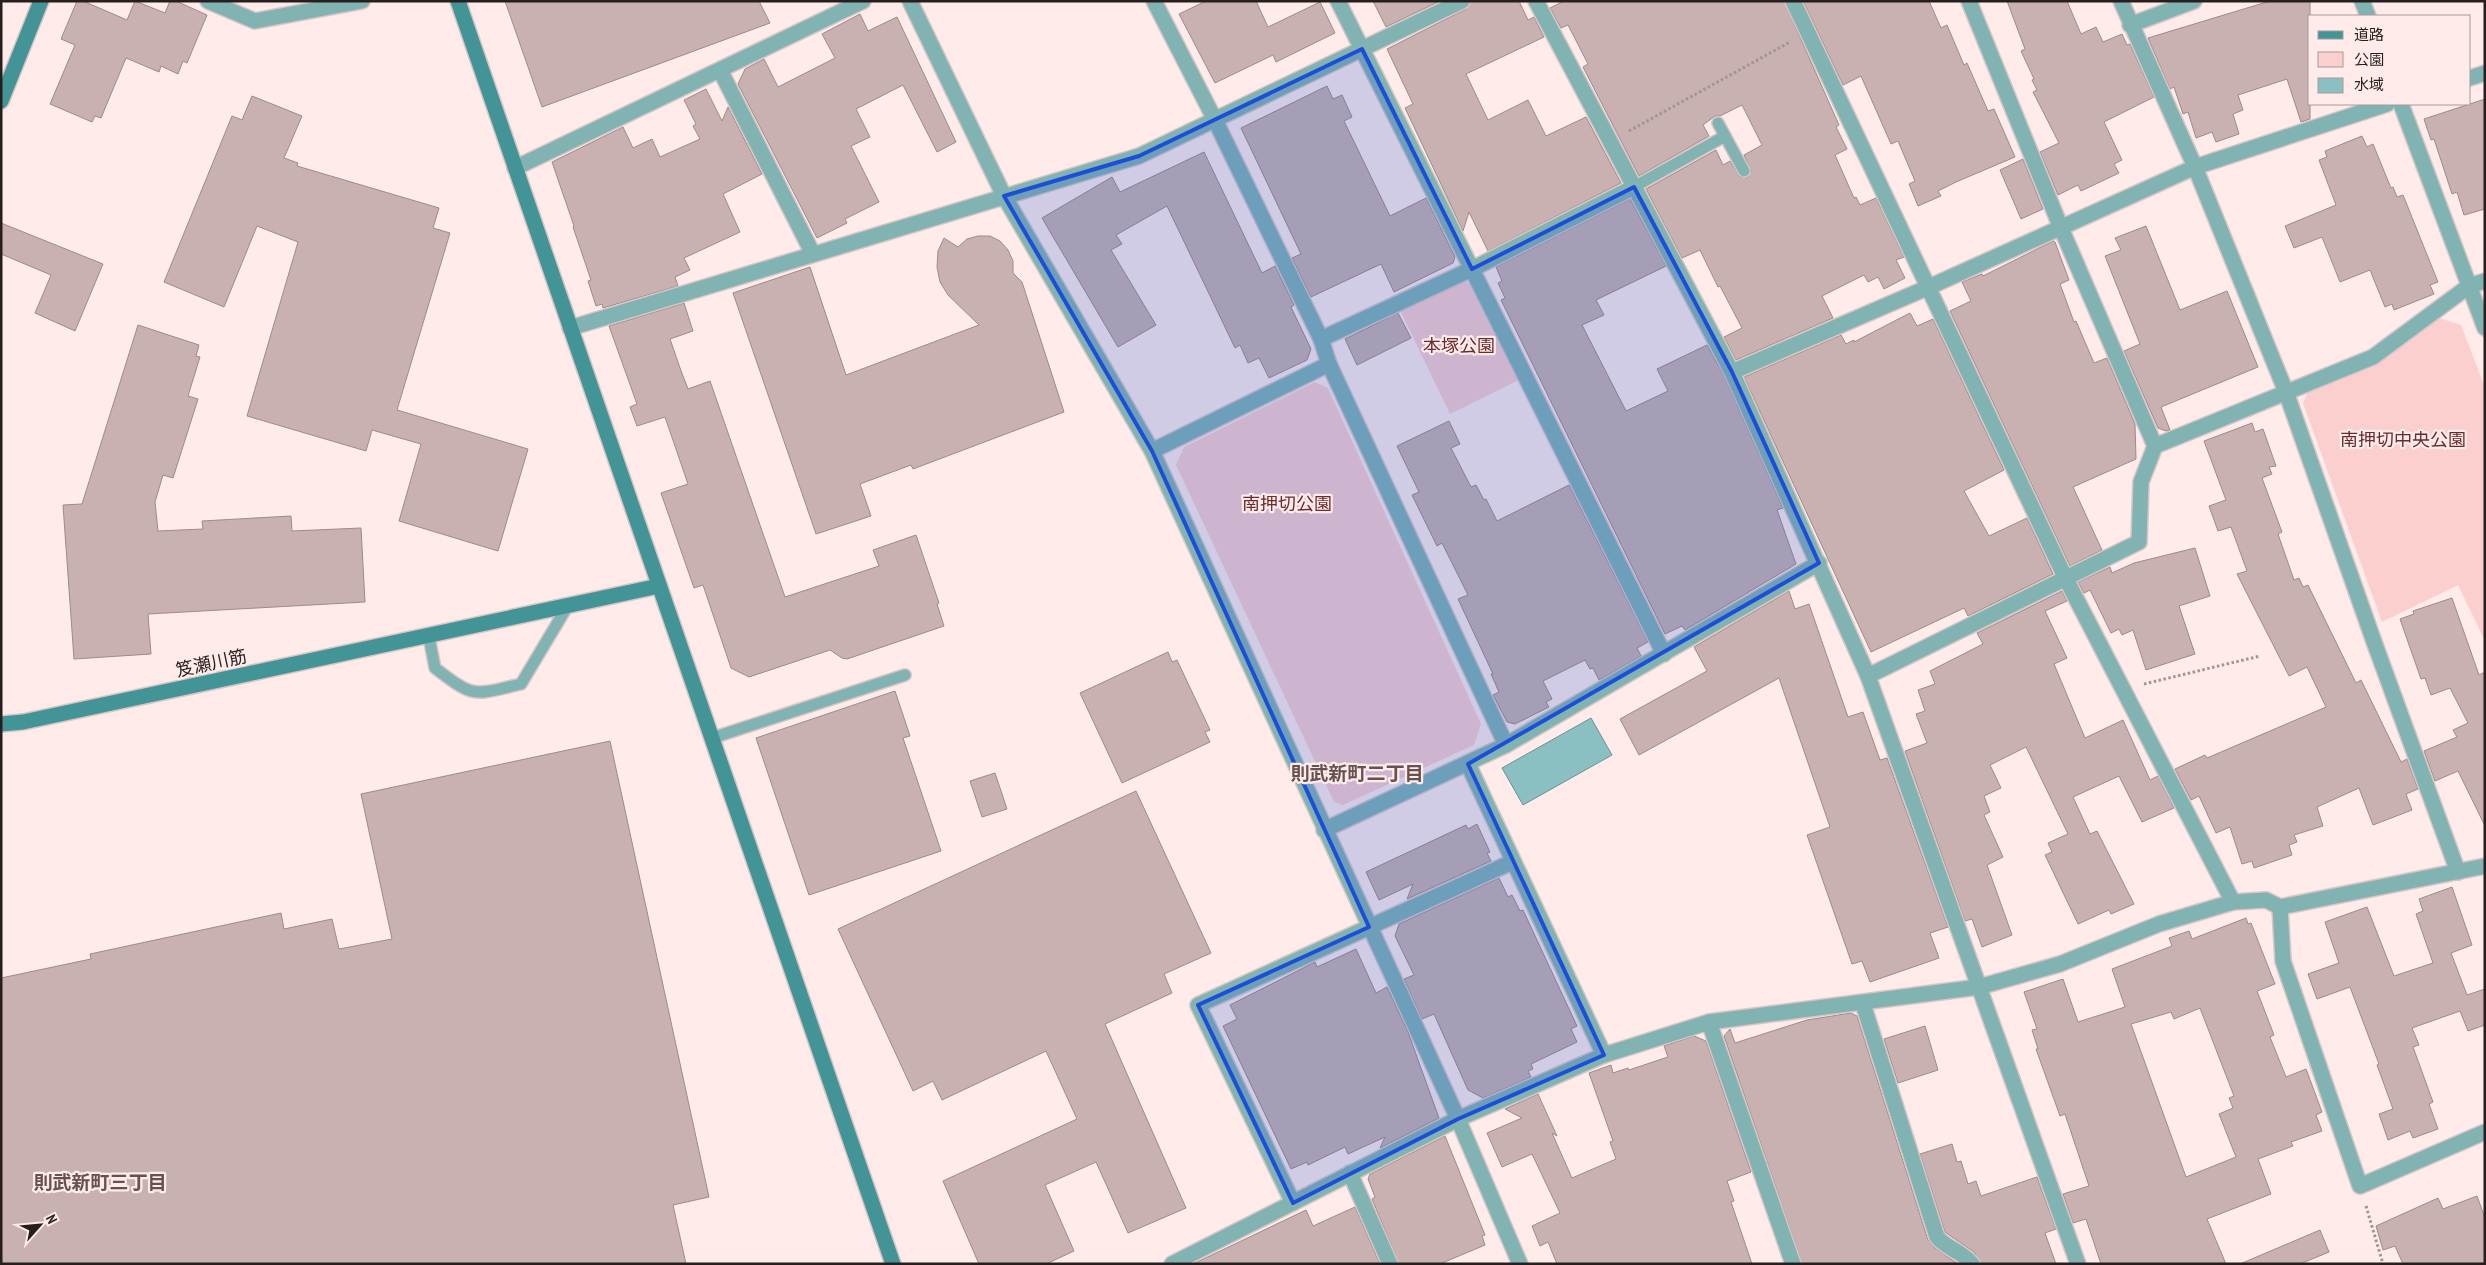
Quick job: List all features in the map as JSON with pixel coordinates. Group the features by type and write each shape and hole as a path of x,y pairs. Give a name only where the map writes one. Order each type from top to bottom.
{"street":[{"path":"1,101 41,1"},
{"path":"208,1 255,21 362,1"},
{"path":"458,1 893,1264"},
{"path":"515,168 862,1"},
{"path":"910,1 1004,196 1152,451 1324,830 1458,1118 1520,1264"},
{"path":"1154,1 1215,120 1321,339 1329,364 1506,745"},
{"path":"1338,1 1664,654"},
{"path":"570,328 1138,156 1462,1"},
{"path":"1536,1 1732,372 1868,676 2078,1264"},
{"path":"1793,1 2065,577 2233,902"},
{"path":"1868,676 2139,542 2141,482 2155,446 2061,228 1969,1"},
{"path":"2121,1 2130,25 2195,167 2286,392 2458,872"},
{"path":"2130,25 2194,1"},
{"path":"2362,1 2368,15"},
{"path":"720,70 813,254"},
{"path":"2471,78 2485,73"},
{"path":"1732,372 1929,288 2195,167 2384,105"},
{"path":"2401,105 2485,328"},
{"path":"1321,339 1472,269 1634,187"},
{"path":"2155,446 2373,357 2469,286 2485,280"},
{"path":"1152,451 1329,364"},
{"path":"1324,830 1506,745 1819,563"},
{"name":"笈瀬川筋","path":"1,724 23,722 429,637 659,586"},
{"path":"1468,764 1512,862 1604,1055"},
{"path":"1293,1202 1198,1005 1512,862"},
{"path":"1172,1264 1458,1118 1604,1055 1709,1022 1863,1004 1979,987 2060,964 2159,924 2233,902 2266,900 2280,907 2485,867"},
{"path":"2280,907 2283,961 2360,1186 2485,1132"},
{"path":"1863,1004 1937,1237 1944,1246 1963,1254 1972,1264"},
{"path":"1709,1022 1793,1264"},
{"path":"1350,1174 1390,1264"}],"lane":[{"path":"1718,123 1744,171"},
{"path":"1634,187 1726,136"},
{"path":"429,637 435,668 460,688 477,694 521,684 567,607"},
{"path":"712,738 905,675"}],"path":[{"path":"1610,141 1808,32"},
{"path":"2122,689 2260,656"},
{"path":"2360,1186 2383,1264"}],"highlighted area":[{"path":"1362,49 1472,269 1634,187 1732,372 1819,563 1468,764 1604,1055 1458,1119 1293,1203 1198,1005 1369,927 1152,451 1004,196 1139,156"}],"green space":[{"name":"本塚公園","path":"1461,281 1472,284 1519,380 1450,414 1400,310"},
{"name":"南押切中央公園","path":"2439,318 2461,325 2485,388 2485,641 2458,585 2382,622 2303,403 2308,392 2376,362"},
{"name":"南押切公園","path":"1315,382 1328,388 1481,724 1474,745 1343,805 1334,802 1176,465 1184,447"}],"water":[{"path":"1591,718 1612,755 1523,805 1502,768"}],"building":[{"path":"77,1 83,1 127,20 135,1 165,13 170,1 176,1 207,15 187,63 183,61 178,74 161,66 159,72 126,58 101,118 95,116 92,122 50,104 75,45 61,39"},
{"path":"505,1 759,1 770,23 542,107"},
{"path":"1206,1 1256,1 1268,27 1320,2 1335,33 1276,62 1273,55 1215,83 1179,14"},
{"path":"1373,1 1440,1 1386,27"},
{"path":"1471,1 1519,1 1528,20 1534,17 1544,37 1466,74 1488,120 1528,100 1546,136 1586,117 1621,183 1488,251 1469,212 1463,231 1405,108 1413,104 1387,49 1466,9"},
{"path":"1564,1 1784,1 1839,125 1836,127 1847,149 1835,155 1854,198 1856,197 1860,205 1876,198 1904,257 1896,260 1905,278 1884,289 1878,277 1868,282 1864,275 1822,296 1833,318 1736,360 1724,337 1742,328 1720,286 1718,287 1700,250 1682,258 1646,189 1716,150 1723,165 1730,161 1740,177 1747,178 1751,171 1744,155 1762,145 1742,105 1720,116 1715,116 1703,125 1709,136 1639,176 1583,67 1588,64 1568,25 1561,28 1550,8"},
{"path":"1803,1 1929,1 1941,28 1947,25 1964,65 1967,63 1988,111 1994,109 2015,157 1938,191 1941,196 1918,206 1909,184 1915,181 1898,141 1891,144 1861,76 1843,85"},
{"path":"2007,1 2067,1 2081,34 2096,27 2103,42 2122,34 2127,45 2130,44 2154,97 2104,122 2122,160 2114,164 2119,173 2081,191 2078,185 2058,195 2040,152 2059,143 2033,92 2037,90 2032,80 2034,79 2021,51 2025,49"},
{"path":"2270,1 2310,1 2310,15 2308,15 2308,105 2310,105 2310,119 2301,122 2287,79 2238,95 2243,110 2233,114 2239,134 2216,142 2212,132 2196,138 2188,112 2183,114 2174,87 2170,89 2148,38"},
{"path":"860,14 868,31 897,17 956,142 937,152 903,85 856,109 870,137 851,146 879,202 845,219 847,223 817,238 738,84 745,69 764,59 778,87 835,58 822,34"},
{"path":"1327,86 1333,99 1342,95 1352,117 1344,121 1390,216 1426,198 1455,257 1453,263 1394,292 1381,264 1311,297 1292,258 1301,254 1241,128"},
{"path":"706,89 722,121 728,107 762,174 723,194 740,232 684,258 690,270 675,277 678,286 603,308 602,304 596,306 588,281 591,280 552,162 623,127 633,148 652,139 660,157 700,139 693,126 696,124 684,100"},
{"path":"252,96 302,116 284,158 298,163 297,166 439,208 433,228 450,233 397,410 528,449 498,551 399,521 421,444 372,430 366,451 247,416 298,242 257,226 224,307 164,282 232,116 242,120"},
{"path":"2485,99 2485,209 2464,215 2457,192 2452,194 2434,139 2431,140 2424,119"},
{"path":"2362,136 2367,147 2373,144 2391,188 2393,187 2397,197 2403,195 2438,282 2430,285 2434,294 2394,310 2392,304 2385,307 2370,270 2340,282 2322,237 2294,248 2285,226 2336,205 2319,160 2327,157 2325,151"},
{"path":"1204,152 1262,273 1275,266 1294,305 1291,307 1311,349 1307,360 1269,378 1259,358 1248,363 1240,345 1235,348 1167,206 1116,235 1122,244 1111,250 1156,325 1118,347 1042,218 1112,177 1120,192"},
{"path":"2023,159 2043,209 2021,219 2000,170"},
{"path":"1630,199 1666,266 1596,300 1604,315 1582,325 1626,411 1668,391 1657,369 1707,345 1724,376 1783,508 1777,510 1796,564 1685,630 1682,626 1665,634 1501,300 1505,298 1498,283 1502,281 1496,267"},
{"path":"1,223 103,264 75,331 35,313 51,275 1,254"},
{"path":"2146,226 2180,310 2227,291 2258,367 2161,407 2170,430 2166,431 2158,428 2124,351 2140,344 2105,256 2121,250 2115,238"},
{"path":"978,236 990,236 1000,241 1008,250 1013,261 1013,273 1022,282 1064,412 913,469 911,465 860,484 871,516 816,534 733,293 810,267 846,375 979,325 948,295 940,282 937,267 938,251 944,238 958,247 967,239"},
{"path":"2053,241 2069,280 2060,284 2074,322 2076,321 2094,363 2107,358 2135,424 2136,459 2073,487 2102,550 2070,566 1950,311 1971,301 1962,282 1982,274 1983,276"},
{"path":"684,303 693,331 670,339 688,389 710,381 785,597 879,566 873,550 916,535 939,603 937,604 944,626 847,659 830,650 749,677 731,668 703,585 694,588 661,493 688,484 665,417 637,426 630,407 637,404 609,326"},
{"path":"1398,313 1411,338 1357,365 1345,339"},
{"path":"1910,313 1917,326 1933,319 2004,470 1964,491 1989,536 2027,518 2053,574 1968,616 1964,608 1871,652 1744,377 1841,335 1846,344 1854,340 1854,342"},
{"path":"138,325 199,345 196,356 200,357 188,396 198,399 173,478 163,475 155,502 158,531 203,529 202,521 291,516 292,531 361,528 365,602 148,614 151,654 74,659 63,505 82,504"},
{"path":"1449,421 1460,444 1451,448 1471,487 1476,485 1484,500 1486,499 1497,521 1569,485 1648,642 1637,648 1641,656 1599,680 1593,668 1590,669 1585,660 1543,681 1552,699 1546,702 1549,707 1515,724 1507,722 1493,695 1499,692 1491,674 1493,674 1458,599 1468,595 1442,543 1437,546 1412,495 1419,492 1397,446"},
{"path":"2252,423 2255,432 2263,429 2276,466 2269,467 2272,474 2262,478 2282,532 2278,534 2294,580 2299,578 2303,587 2308,585 2356,683 2361,680 2401,762 2407,759 2418,789 2406,794 2412,810 2373,825 2359,788 2317,807 2323,826 2294,835 2297,842 2289,845 2292,855 2254,868 2252,861 2242,864 2230,827 2216,833 2199,796 2191,800 2175,769 2205,755 2207,758 2326,707 2307,667 2289,676 2237,574 2247,571 2231,527 2218,531 2209,506 2226,500 2204,441"},
{"path":"2195,548 2210,596 2179,606 2195,654 2146,670 2133,630 2122,635 2119,629 2111,633 2090,590 2084,593 2078,582 2110,567 2112,573 2134,563"},
{"path":"1789,591 1795,609 1809,604 1848,717 1863,712 1880,760 1887,758 1948,927 1930,933 1939,958 1870,982 1862,961 1852,964 1807,835 1830,827 1779,678 1639,755 1620,719 1707,671 1694,647"},
{"path":"2062,591 2067,601 2045,611 2067,658 2054,664 2085,738 2123,720 2150,780 2158,776 2174,808 2142,822 2119,776 2073,797 2090,834 2097,831 2134,904 2111,914 2109,910 2078,924 2045,855 2052,852 2048,843 2068,834 2026,747 1990,765 2001,788 1984,796 1990,812 1984,815 2003,857 1987,865 2012,935 1982,947 1972,919 1965,921 1905,751 1927,743 1916,714 1925,711 1918,690 1935,684 1930,671 1983,644 1977,633"},
{"path":"2452,598 2479,675 2485,672 2485,826 2458,771 2435,781 2424,751 2457,737 2453,730 2468,723 2450,688 2431,695 2425,678 2421,679 2400,619 2414,614 2413,611"},
{"path":"1168,652 1172,662 1177,660 1210,730 1205,732 1210,742 1122,783 1080,693"},
{"path":"895,691 910,736 903,738 941,851 809,895 756,738"},
{"path":"610,741 709,1197 673,1205 686,1264 1,1264 1,978 91,959 90,954 281,913 284,929 332,919 339,949 392,939 361,794"},
{"path":"995,773 1007,809 982,817 970,781"},
{"path":"1136,791 1211,953 1164,974 1172,993 1105,1024 1186,1208 1128,1233 1096,1162 1045,1185 1074,1251 1046,1264 979,1264 943,1181 1077,1119 1046,1051 942,1100 933,1081 913,1091 838,929"},
{"path":"1477,824 1490,852 1487,853 1491,861 1407,899 1413,884 1379,900 1366,872 1466,825 1468,829"},
{"path":"1499,878 1508,897 1512,895 1520,911 1523,910 1577,1026 1571,1029 1577,1042 1531,1064 1533,1069 1528,1071 1531,1077 1483,1098 1468,1090 1434,1014 1422,1019 1404,979 1414,975 1395,936 1399,924"},
{"path":"2452,887 2472,945 2451,953 2467,995 2485,989 2485,1025 2468,1031 2460,1011 2412,1028 2419,1045 2413,1047 2433,1102 2429,1104 2438,1129 2413,1138 2410,1131 2388,1140 2379,1114 2393,1109 2377,1065 2379,1064 2350,987 2317,999 2308,974 2339,963 2325,922 2367,907 2394,976 2433,963 2416,914 2423,911 2419,899"},
{"path":"2246,918 2248,924 2251,923 2275,984 2257,991 2274,1035 2270,1037 2286,1077 2306,1069 2322,1112 2316,1115 2322,1131 2291,1142 2293,1146 2258,1159 2271,1194 2207,1219 2226,1264 2101,1264 2086,1219 2073,1223 2063,1194 2089,1186 2065,1114 2060,1116 2036,1049 2038,1049 2032,1030 2037,1029 2024,992 2063,979 2078,1022 2125,1007 2112,969 2172,946 2169,938 2189,931 2192,939","holes":["2200,1008 2234,1096 2229,1098 2233,1108 2219,1114 2236,1157 2186,1177 2131,1024 2171,1012 2174,1019"]},
{"path":"1356,949 1376,993 1387,987 1408,1032 1439,1118 1380,1148 1385,1137 1348,1154 1345,1147 1308,1165 1307,1162 1291,1169 1223,1026 1237,1019 1230,1005 1315,962 1317,967"},
{"path":"1851,1013 1857,1016 1928,1240 1935,1248 1958,1264 1802,1264 1724,1036 1730,1029 1735,1043 1807,1020"},
{"path":"1925,1026 1938,1070 1898,1083 1884,1039"},
{"path":"1694,1036 1706,1041 1751,1172 1727,1181 1734,1201 1731,1202 1752,1264 1557,1264 1548,1242 1540,1246 1532,1226 1560,1213 1532,1154 1502,1167 1487,1133 1522,1118 1505,1109 1538,1094 1557,1136 1552,1133 1572,1178 1616,1159 1610,1142 1613,1141 1589,1073 1611,1065 1613,1073 1628,1068 1629,1070 1668,1057 1664,1046"},
{"path":"1445,1136 1485,1235 1482,1236 1485,1245 1440,1264 1399,1264 1372,1199 1375,1197 1368,1179 1370,1174"},
{"path":"1952,1144 1957,1162 1961,1161 1968,1184 1976,1181 1981,1196 2037,1177 2056,1229 2045,1233 2056,1264 1981,1264 1974,1252 1945,1232 1920,1154"},
{"path":"2477,1196 2485,1218 2485,1264 2403,1264 2395,1246 2383,1250 2376,1226 2438,1198 2443,1209"},
{"path":"1355,1207 1380,1264 1193,1264 1306,1210 1313,1226"},
{"path":"2320,1230 2329,1252 2300,1264 2240,1264"}],"district":[{"name":"則武新町二丁目","path":"1357,773"},
{"name":"則武新町三丁目","path":"100,1182"}]}
